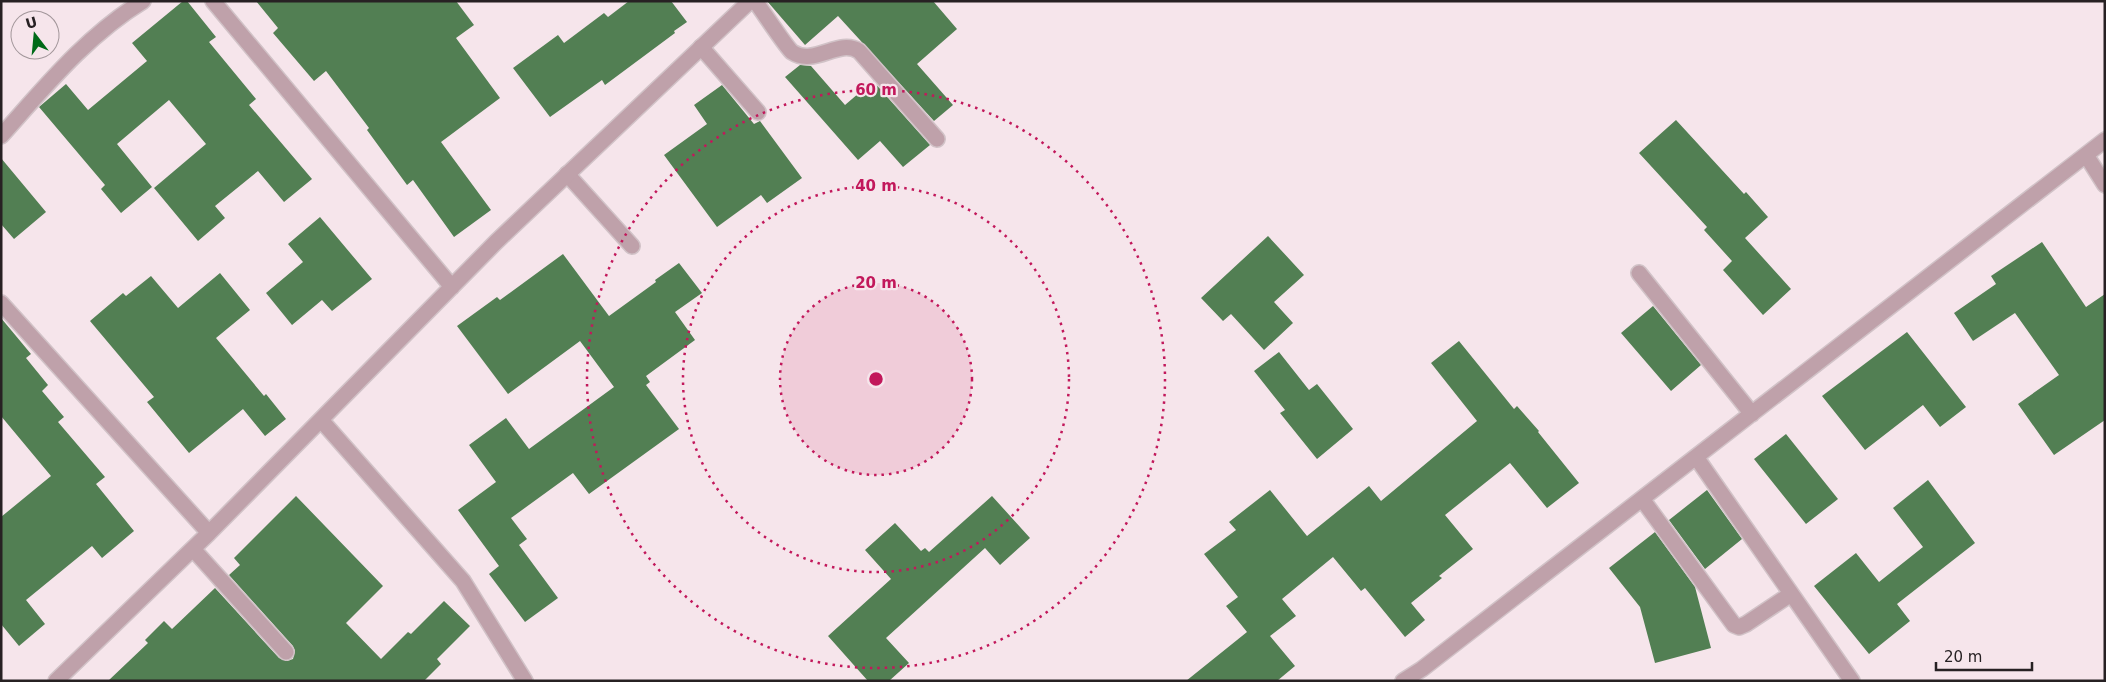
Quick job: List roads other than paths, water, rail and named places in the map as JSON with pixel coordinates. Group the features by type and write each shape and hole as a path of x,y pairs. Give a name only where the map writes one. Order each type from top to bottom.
{"street":[{"path":"1,136 61,69 122,14 143,1"},
{"path":"213,1 452,287"},
{"path":"56,681 209,533 452,287 567,174 750,1"},
{"path":"755,1 792,52 813,57 852,46 859,51 937,139"},
{"path":"701,47 758,112"},
{"path":"1404,681 1430,663 2105,140"},
{"path":"2086,155 2105,185"},
{"path":"567,174 632,246"},
{"path":"1639,273 1752,414"},
{"path":"1,303 209,533"},
{"path":"321,420 463,581 525,681"},
{"path":"1696,457 1852,681"},
{"path":"1642,499 1734,625 1739,627 1746,624 1791,594"},
{"path":"193,548 286,652"}]}
